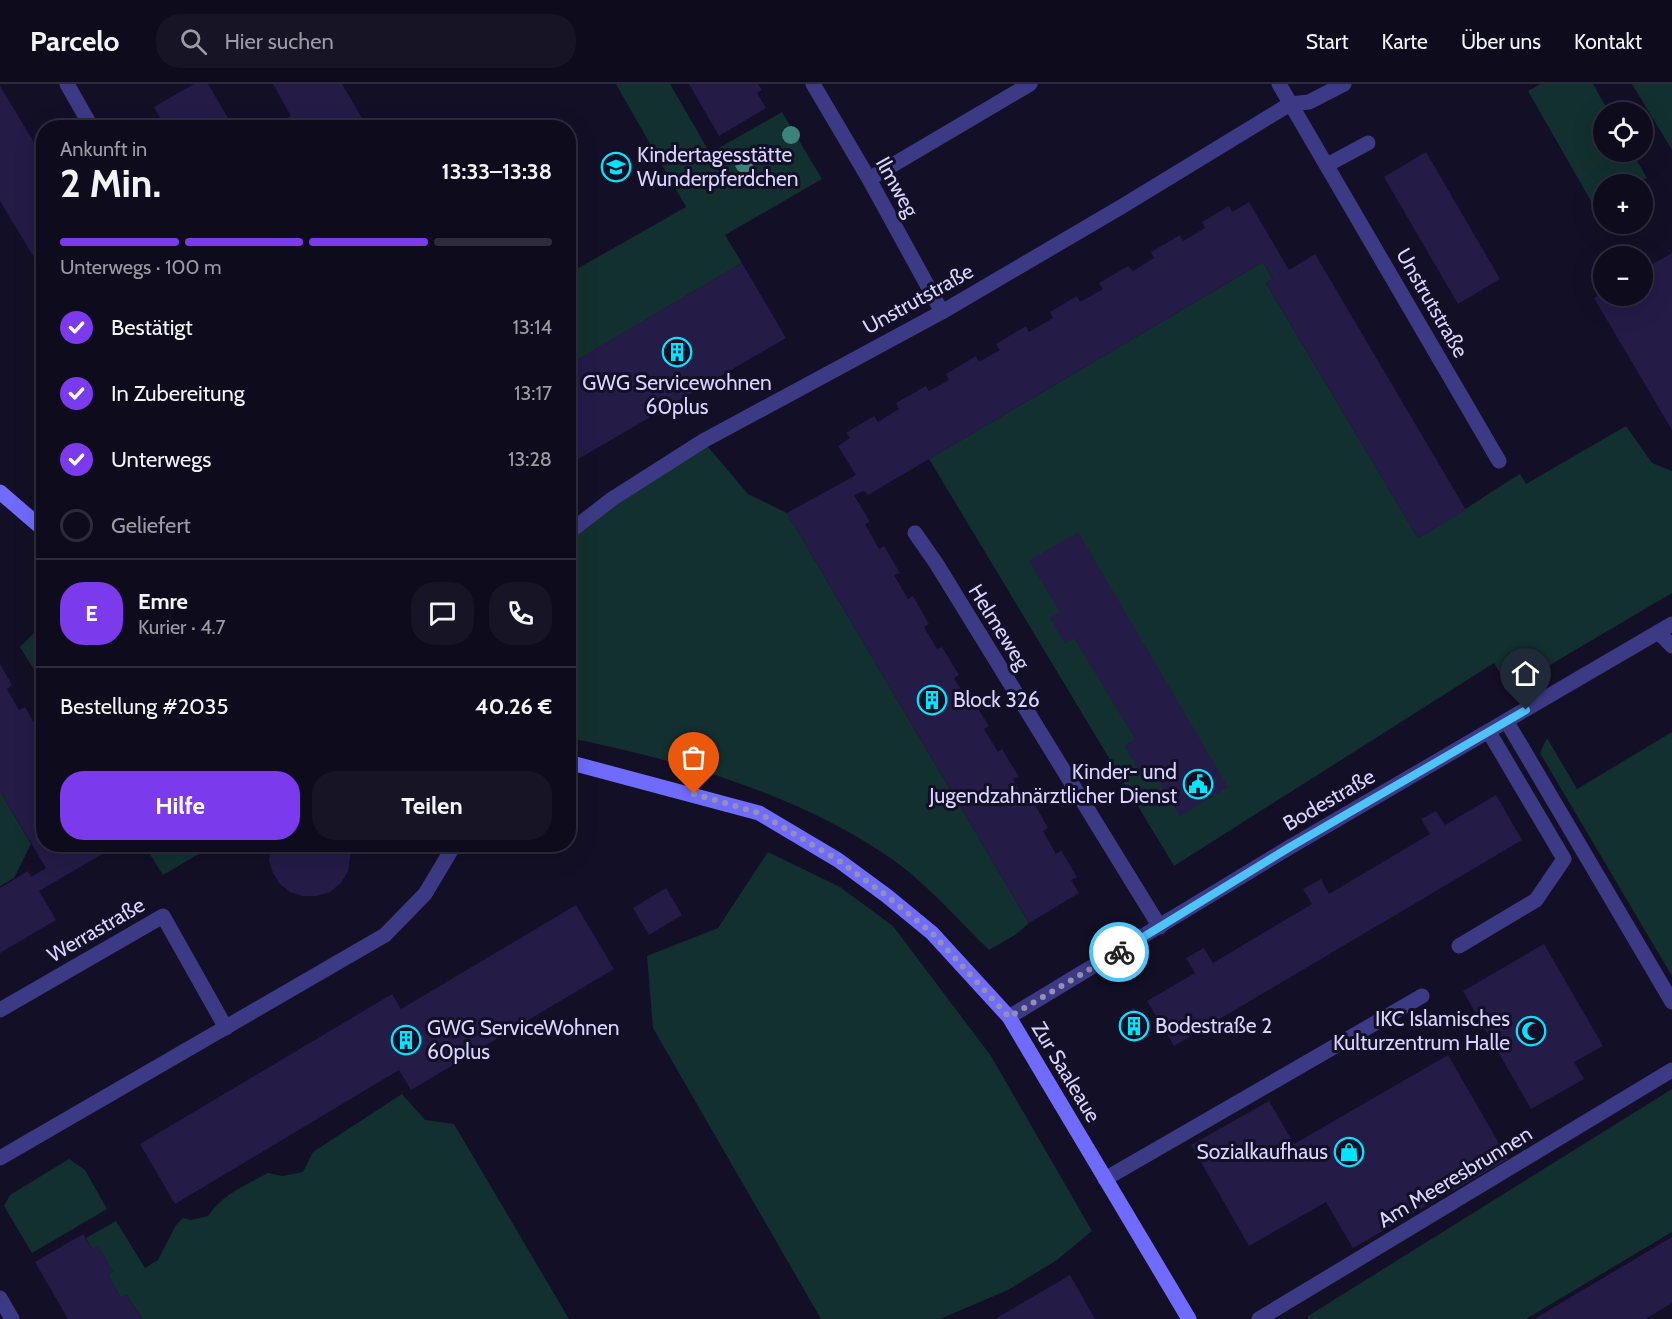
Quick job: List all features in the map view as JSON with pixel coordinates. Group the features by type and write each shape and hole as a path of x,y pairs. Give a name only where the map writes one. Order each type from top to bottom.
{"street":[{"path":"67,84 87,120"},
{"name":"Ilmweg","path":"813,84 869,178 942,312"},
{"path":"869,178 1030,84"},
{"name":"Unstrutstraße","path":"1279,84 1499,461"},
{"name":"Unstrutstraße","path":"576,528 612,499 703,441 942,312 1290,104 1309,102 1344,84"},
{"path":"1327,165 1368,143"},
{"path":"0,485 4,496 36,523"},
{"name":"Helmeweg","path":"915,533 936,563 1160,927"},
{"name":"Bodestraße","path":"1009,1017 1290,847 1672,624"},
{"path":"1658,632 1672,646"},
{"path":"1507,722 1672,1002"},
{"path":"1459,946 1536,900 1564,859 1489,732"},
{"name":"Zur Saaleaue","path":"576,764 759,813 838,860 932,933 1009,1017 1189,1319"},
{"path":"0,1158 385,935 425,894 450,852"},
{"name":"Werrastraße","path":"0,1010 163,916 226,1028"},
{"path":"1105,1179 1422,996"},
{"name":"Am Meeresbrunnen","path":"1259,1319 1672,1070"},
{"path":"0,1298 12,1319"}],"green space":[{"path":"616,84 670,84 710,153 782,112 822,179 725,235 742,263 576,361 576,269 686,207"},
{"path":"1541,84 1593,84 1603,102 1593,102 1593,162 1638,162 1645,174 1593,174 1593,205 1528,91"},
{"path":"1632,84 1672,84 1672,150 1653,119 1653,102 1643,102"},
{"path":"1263,262 1273,279 1266,283 1418,538 1520,474 1526,484 1626,426 1652,463 1672,471 1672,593 1509,689 1494,663 1174,866 929,459"},
{"path":"703,441 748,494 787,513 1029,923 1015,935 989,950 909,872 860,838 821,817 781,799 696,769 576,740 576,528"},
{"path":"36,631 36,673 20,647"},
{"path":"1672,732 1672,976 1540,753 1547,738 1577,789"},
{"path":"0,791 31,844 14,878 0,886"},
{"path":"148,852 202,852 163,875"},
{"path":"768,852 840,887 893,926 991,1056 1092,1231 1057,1260 1008,1290 940,1319 821,1319 653,1028 647,956 718,928"},
{"path":"1672,1089 1672,1232 1526,1319 1308,1319 1308,1316"},
{"path":"402,1094 425,1120 454,1124 569,1319 142,1319 127,1295 121,1298 108,1275 113,1272 98,1246 92,1249 86,1238 116,1221 145,1268 158,1260 176,1225 183,1218 191,1220 208,1216 228,1196 268,1173 282,1176 303,1172 313,1152"},
{"path":"69,1159 85,1170 107,1209 32,1253 4,1206 10,1195"}],"building":[{"path":"194,84 208,84 229,120 161,120 154,107"},
{"path":"273,84 342,84 363,120 284,120 291,116"},
{"path":"689,84 758,84 762,90 757,93 766,108 719,136"},
{"path":"0,86 36,146 36,261 0,201"},
{"path":"1426,152 1500,279 1458,304 1384,177"},
{"path":"1249,202 1289,270 1315,254 1466,510 1418,538 1266,283 1273,279 1263,262 868,495 864,491 854,495 870,522 865,524 879,549 884,546 900,573 894,575 908,599 913,596 929,624 924,627 937,649 942,647 959,675 954,678 968,701 972,699 989,726 984,729 998,752 1002,749 1019,777 1013,779 1027,804 1033,801 1048,828 1043,831 1056,854 1061,850 1077,877 1071,880 1079,893 1029,923 787,513 856,475 838,446 850,438 846,433 874,416 878,422 899,409 896,403 926,386 929,391 949,380 946,374 976,356 979,362 1000,350 996,344 1026,326 1029,332 1053,318 1050,312 1077,296 1080,302 1103,289 1099,283 1128,266 1133,271 1154,258 1151,252 1180,235 1183,241 1205,228 1202,222 1229,206 1232,212"},
{"path":"1672,253 1672,430 1599,306 1653,306 1653,264"},
{"name":"GWG Servicewohnen 60plus","path":"742,263 786,338 576,460 576,360"},
{"path":"1078,532 1228,787 1180,816 1149,765 1140,771 1124,746 1135,739 1074,638 1065,644 1050,618 1060,612 1029,561"},
{"path":"0,664 12,685 7,689 19,710 25,707 36,726 36,851 0,791"},
{"path":"1496,795 1522,840 1174,1046 1147,1001 1195,973 1186,958 1204,948 1213,963 1312,904 1303,889 1321,879 1329,894 1430,834 1421,819 1436,811 1445,825"},
{"path":"36,852 104,853 39,891 56,920 0,953 0,888 28,871 31,877 46,868"},
{"path":"270,852 350,852 348,871 341,883 330,892 317,896 303,896 290,892 280,884 269,861"},
{"path":"666,888 682,915 649,935 633,908"},
{"name":"GWG ServiceWohnen 60plus","path":"576,905 614,969 411,1090 399,1070 175,1204 140,1144 392,994 401,1009"},
{"path":"1544,944 1603,1046 1574,1062 1584,1079 1531,1109 1463,991"},
{"name":"Bodestraße 2","path":"1134,1008 1149,1034 1134,1043 1119,1017"},
{"name":"Sozialkaufhaus","path":"1448,1055 1508,1159 1353,1248 1326,1202 1249,1246 1191,1145 1269,1101 1294,1144"},
{"path":"83,1234 92,1249 98,1245 113,1272 108,1275 121,1298 127,1295 142,1319 68,1319 35,1262"},
{"path":"1672,1237 1672,1303 1645,1319 1534,1319"},
{"path":"1070,1275 1095,1319 995,1319"}],"way so far":[{"path":"694,794 759,813 838,860 932,933 1009,1017 1119,952"}],"place":[{"name":"Kindertagesstätte Wunderpferdchen","path":"616,167"},
{"name":"GWG Servicewohnen 60plus","path":"677,352"},
{"name":"Block 326","path":"932,700"},
{"name":"Kinder- und Jugendzahnärztlicher Dienst","path":"1198,784"},
{"name":"Bodestraße 2","path":"1134,1026"},
{"name":"IKC Islamisches Kulturzentrum Halle","path":"1531,1031"},
{"name":"GWG ServiceWohnen 60plus","path":"406,1040"},
{"name":"Sozialkaufhaus","path":"1349,1152"}],"route":[{"path":"1119,952 1290,847 1526,710"}]}
